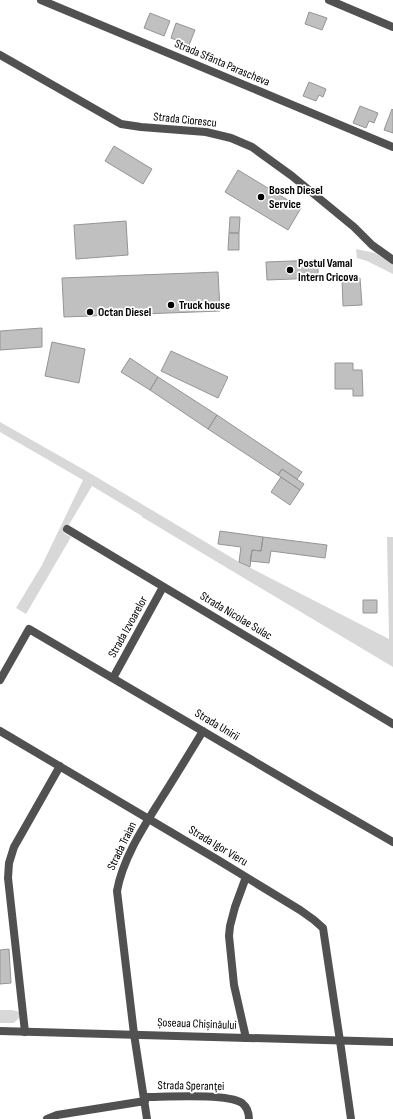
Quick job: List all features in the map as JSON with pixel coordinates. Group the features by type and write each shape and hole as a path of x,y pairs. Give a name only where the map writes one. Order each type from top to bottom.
{"street":[{"name":"Strada Sfânta Parascheva","path":"41,0 393,147"},
{"path":"329,0 393,27"},
{"name":"Strada Ciorescu","path":"0,55 121,124 141,128 206,132 231,138 252,147 292,176 393,260"},
{"name":"Strada Nicolae Sulac","path":"67,528 393,724"},
{"name":"Strada Izvoarelor","path":"113,678 163,587"},
{"name":"Strada Unirii","path":"0,680 29,629 393,842"},
{"name":"Strada Igor Vieru","path":"0,731 246,877 314,920 323,928 351,1119"},
{"name":"Strada Traian","path":"147,1119 134,1034 117,891 120,876 127,858 203,731"},
{"path":"26,1032 8,878 9,863 14,847 60,766"},
{"path":"246,877 235,907 229,936 234,985 246,1038"},
{"name":"Șoseaua Chișinăului","path":"0,1031 393,1042"},
{"name":"Strada Speranţei","path":"47,1119 58,1115 145,1099 221,1097 235,1099 246,1107 250,1119"}],"shaded area":[{"path":"356,249 375,253 393,264 393,274 367,261 357,258"},
{"path":"0,422 88,472 239,562 389,639 387,537 393,537 393,667 92,486 64,533 71,537 26,614 16,608 42,565 83,480 0,432"},
{"path":"0,1010 20,1012 19,1018 14,1023 0,1023"}],"building":[{"path":"309,12 327,18 322,30 305,24"},
{"path":"150,13 170,21 164,36 144,28"},
{"path":"176,23 195,30 189,45 171,38"},
{"path":"309,82 326,89 323,97 319,95 316,101 303,96"},
{"path":"360,106 378,113 374,123 369,121 366,128 353,123"},
{"path":"392,109 393,110 393,133 384,130"},
{"path":"114,146 152,169 143,184 105,161"},
{"path":"238,170 301,208 288,230 225,192"},
{"path":"230,217 240,217 239,233 229,233"},
{"path":"126,221 128,255 76,259 74,225"},
{"path":"229,233 239,233 239,250 228,250"},
{"path":"318,260 318,278 267,280 266,262"},
{"path":"218,272 220,311 64,317 62,278"},
{"path":"360,278 362,305 343,306 342,279"},
{"path":"42,328 42,347 0,350 0,331"},
{"path":"52,342 85,349 79,383 45,376"},
{"path":"171,351 228,377 218,398 161,371"},
{"path":"130,358 158,377 150,390 121,372"},
{"path":"335,363 353,363 353,370 362,370 363,396 353,396 353,389 335,389"},
{"path":"158,377 217,415 208,429 150,390"},
{"path":"217,415 302,472 297,479 282,469 278,475 208,429"},
{"path":"282,469 304,484 300,490 278,475"},
{"path":"281,477 300,490 290,505 271,492"},
{"path":"220,531 263,537 261,551 252,550 250,567 239,562 241,547 218,544"},
{"path":"263,537 327,545 325,558 271,551 269,563 250,561 252,550 261,551"},
{"path":"363,600 377,600 377,613 363,613"},
{"path":"9,949 11,983 0,984 0,950"}],"place":[{"name":"Bosch Diesel Service","path":"261,197"},
{"name":"Postul Vamal Intern Cricova","path":"290,270"},
{"name":"Truck house","path":"171,305"},
{"name":"Octan Diesel","path":"90,312"}]}
